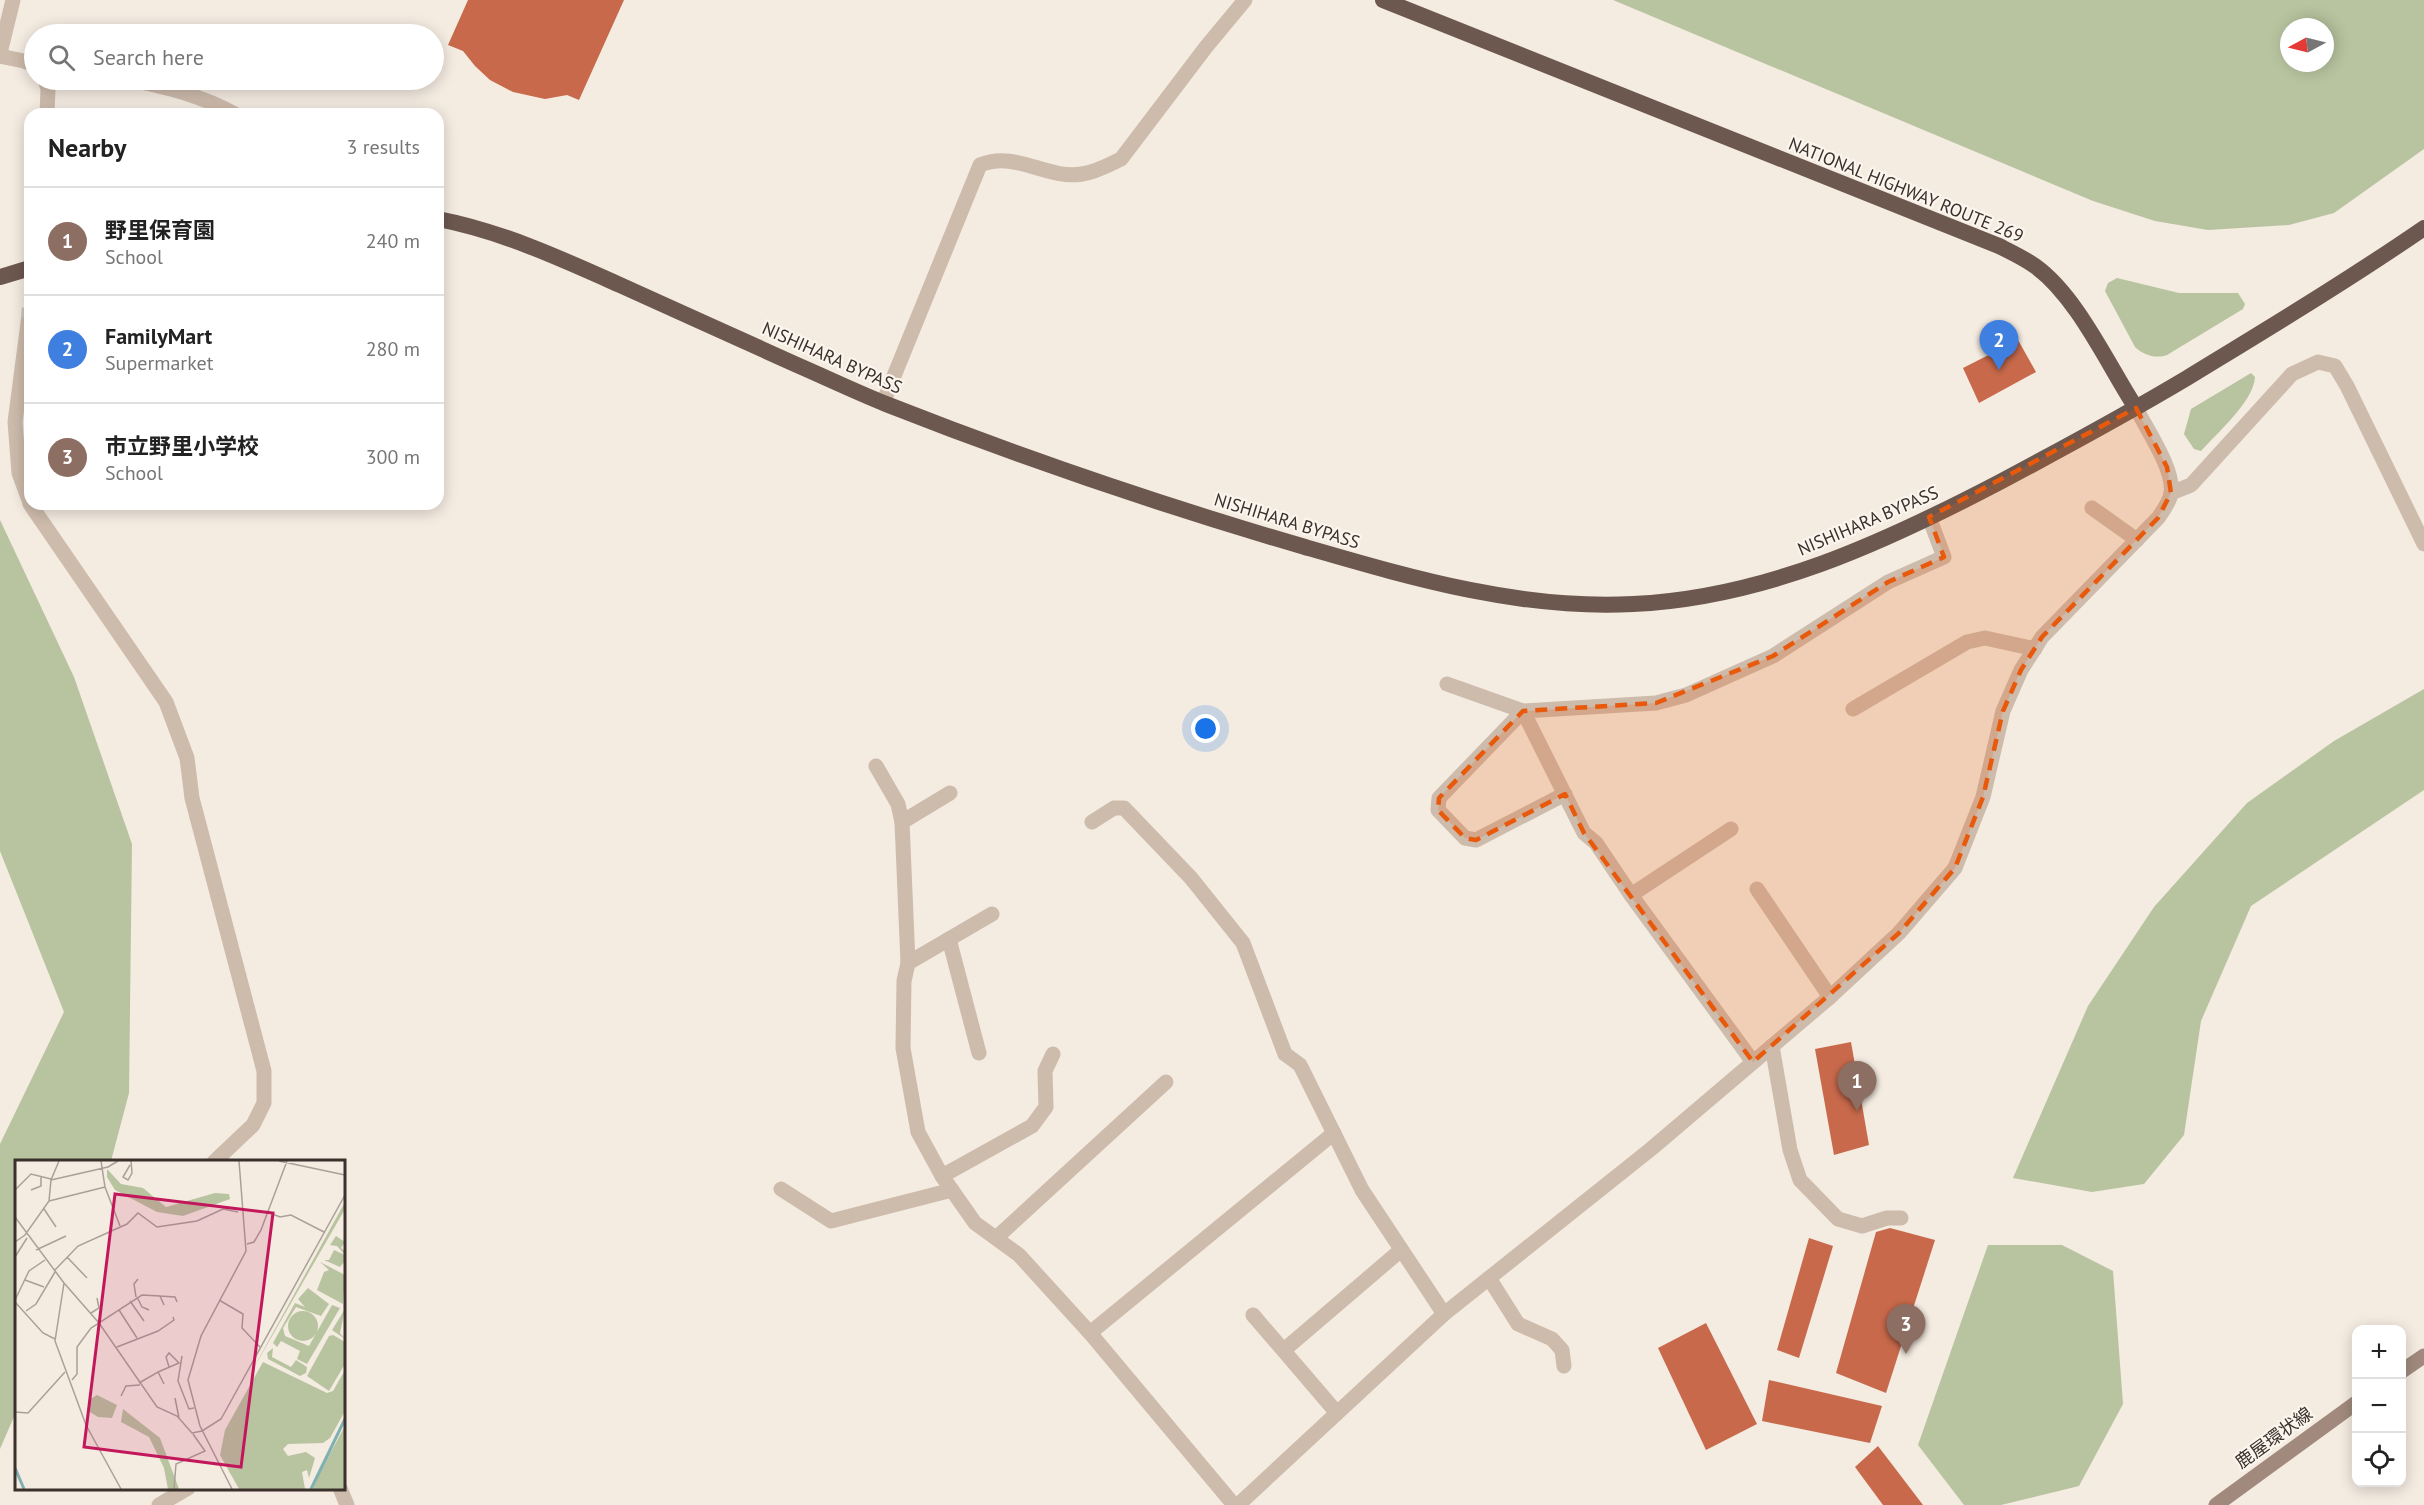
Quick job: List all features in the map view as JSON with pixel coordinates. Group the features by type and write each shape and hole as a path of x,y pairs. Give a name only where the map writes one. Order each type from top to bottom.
{"highway":[{"name":"NATIONAL HIGHWAY ROUTE 269","path":"1383,0 1999,246 2035,266 2062,292 2136,408"},
{"name":"NISHIHARA BYPASS","path":"444,221 511,240 585,270 883,403 1125,491 1240,528 1438,583 1509,598 1567,604 1672,602 1719,595 1764,584 1842,557 1929,517 2089,435 2136,408"},
{"path":"2136,408 2282,320 2424,228"},
{"path":"0,277 24,270"}],"main road":[{"path":"2406,1368 2424,1356"},
{"name":"鹿屋環状線","path":"2216,1505 2352,1406"}],"street":[{"path":"13,0 0,55 24,61"},
{"path":"883,403 981,165 990,161 1003,160 1026,163 1063,174 1081,175 1121,159 1206,46 1245,0"},
{"path":"47,108 48,90"},
{"path":"180,90 225,108"},
{"path":"24,353 15,422 20,473 24,485"},
{"path":"2171,493 2191,485 2292,374 2318,362 2335,366 2347,386 2424,544"},
{"path":"876,766 898,804 902,822 908,963 904,981 903,1048 918,1132 942,1176 975,1223 1019,1255 1090,1333 1236,1505 1444,1314 1651,1149 1830,997 1899,933 1954,868 1983,797 2003,711 2021,670 2042,637 2158,518 2171,493 2167,467 2136,408"},
{"path":"2092,508 2137,540"},
{"path":"35,510 166,702 187,759 192,798 264,1071 264,1103 253,1125 215,1160"},
{"path":"1447,684 1523,711 1656,703 1686,695 1773,656 1888,582 1944,557 1929,517"},
{"path":"1852,709 1967,642 1985,638 2035,649"},
{"path":"1523,711 1584,832 1596,843 1631,895 1753,1062"},
{"path":"1523,711 1439,798 1438,810 1465,838 1476,840 1565,794"},
{"path":"902,822 950,793"},
{"path":"1092,822 1114,808 1124,808 1191,878 1244,943 1285,1054 1300,1065 1362,1190 1444,1314"},
{"path":"1631,895 1731,830"},
{"path":"1757,889 1830,997"},
{"path":"908,963 992,914"},
{"path":"949,939 979,1053"},
{"path":"1772,1046 1790,1150 1800,1180 1838,1219 1862,1226 1887,1218 1901,1218"},
{"path":"942,1176 1032,1126 1046,1107 1045,1071 1053,1054"},
{"path":"996,1238 1166,1082"},
{"path":"1090,1333 1334,1133"},
{"path":"781,1189 831,1221 952,1190"},
{"path":"1284,1350 1401,1250"},
{"path":"1489,1278 1518,1324 1552,1339 1557,1344 1562,1350 1564,1366"},
{"path":"1253,1314 1337,1413"},
{"path":"159,1505 185,1490"},
{"path":"341,1490 347,1505"}],"highlighted area":[{"path":"2136,408 2167,467 2171,493 2158,518 2042,637 2021,670 2003,711 1983,797 1955,868 1899,933 1753,1062 1584,833 1565,794 1476,840 1465,838 1438,810 1439,798 1523,711 1656,703 1773,656 1888,582 1944,557 1929,517"}],"green space":[{"path":"1613,0 2424,0 2424,149 2334,213 2289,225 2208,230 2155,221 2093,201"},
{"path":"2117,278 2179,293 2238,293 2245,304 2243,309 2167,355 2158,357 2135,347 2105,291 2108,283"},
{"path":"2251,373 2255,377 2253,386 2242,406 2201,451 2194,449 2184,434 2191,409"},
{"path":"0,520 74,677 132,844 129,1093 111,1160 15,1160 15,1414 0,1449 0,1144 64,1012 0,851"},
{"path":"2424,689 2424,790 2251,906 2201,1021 2184,1135 2144,1184 2092,1192 2013,1178 2088,1006 2154,907 2247,803 2334,741"},
{"path":"1988,1245 2062,1245 2113,1271 2123,1404 2079,1486 2001,1505 1964,1505 1918,1445"}],"building":[{"path":"468,0 624,0 579,100 567,95 545,99 513,92 490,80 463,51 448,45"},
{"path":"2018,340 2036,372 1979,403 1963,368"},
{"path":"1851,1042 1869,1145 1834,1155 1815,1049"},
{"path":"1890,1228 1935,1240 1886,1393 1836,1373 1876,1232"},
{"path":"1809,1238 1833,1246 1799,1358 1777,1350"},
{"path":"1706,1323 1757,1424 1706,1450 1658,1348"},
{"path":"1769,1380 1882,1406 1870,1443 1762,1421"},
{"path":"1878,1446 1923,1505 1883,1505 1855,1467"}],"place":[{"name":"FamilyMart","path":"1999,370"},
{"name":"野里保育園","path":"1857,1111"},
{"name":"市立野里小学校","path":"1906,1354"}]}
